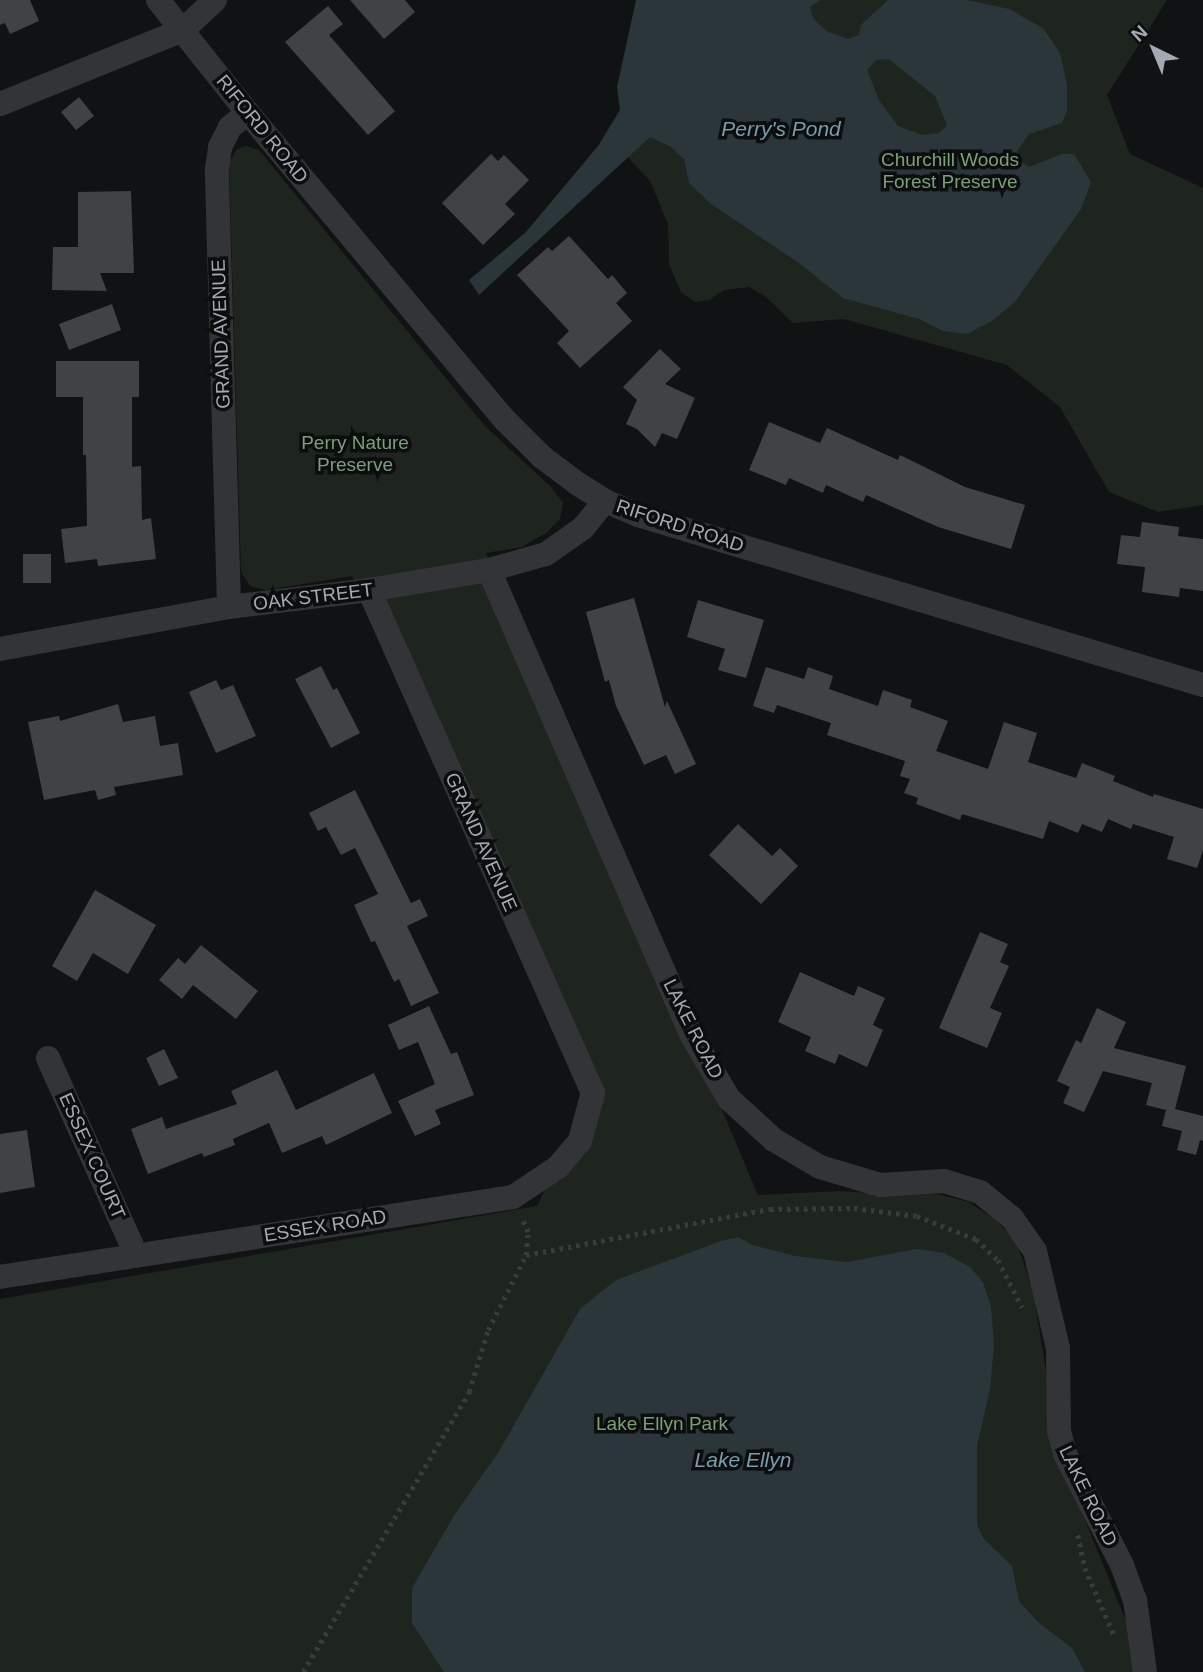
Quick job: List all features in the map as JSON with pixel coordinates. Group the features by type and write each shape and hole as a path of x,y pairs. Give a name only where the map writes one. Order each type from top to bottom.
{"street":[{"name":"RIFORD ROAD","path":"158,0 248,113 505,420 542,457 605,501 638,515 1203,684"},
{"path":"0,104 183,30 215,0"},
{"name":"GRAND AVENUE","path":"229,607 217,169 220,147 230,128 248,113"},
{"name":"OAK STREET","path":"0,649 229,607 369,590 489,570 546,554 583,528 605,501"},
{"name":"LAKE ROAD","path":"489,570 691,1034 729,1099 774,1140 820,1167 880,1185 944,1181 980,1192 1012,1218 1035,1251 1058,1348 1059,1431 1065,1454 1122,1565 1135,1600 1145,1672"},
{"name":"GRAND AVENUE","path":"369,590 593,1093"},
{"name":"ESSEX COURT","path":"48,1058 136,1255"},
{"name":"ESSEX ROAD","path":"0,1277 513,1197 558,1167 580,1141 593,1093"}],"path":[{"path":"303,1672 469,1392 488,1330 526,1255 528,1232 513,1197"},
{"path":"526,1255 770,1209 855,1208 917,1216 976,1239 998,1260 1026,1316"},
{"path":"1077,1532 1085,1568 1102,1613 1119,1645"}],"green space":[{"name":"Churchill Woods Forest Preserve","path":"793,0 1167,0 1107,95 1130,154 1203,188 1203,505 1158,512 1109,492 1060,407 1007,365 844,319 793,323 765,296 749,287 724,290 709,300 695,302 681,292 669,264 668,224 650,181 623,152"},
{"name":"Lake Ellyn Park","path":"246,146 259,150 485,426 551,487 563,503 560,519 546,533 522,547 486,553 758,1195 841,1191 895,1195 937,1194 969,1202 996,1220 1017,1243 1033,1292 1058,1443 1076,1498 1130,1631 1135,1672 0,1672 0,1299 537,1206 567,1142 581,1089 352,576 266,590 250,586 241,572 229,163 236,150"}],"water":[{"name":"Perry's Pond","path":"636,0 820,0 810,7 813,18 826,31 848,39 859,35 861,25 888,0 967,0 1009,9 1043,28 1060,53 1067,84 1067,110 1062,123 1029,134 1017,151 1021,162 1029,167 1062,154 1074,154 1091,182 1081,209 1015,302 992,321 967,334 943,331 919,319 843,298 799,263 711,204 689,183 684,159 671,147 650,137 479,295 469,280 526,232 598,146 620,110 617,87","holes":["889,59 935,96 947,125 939,133 922,135 898,126 879,100 867,70 876,60"]},
{"name":"Lake Ellyn","path":"738,1237 752,1245 795,1256 847,1262 917,1249 944,1253 970,1267 983,1282 991,1307 994,1345 990,1389 977,1446 977,1524 983,1538 1012,1566 1019,1601 1039,1623 1072,1648 1085,1672 444,1672 412,1623 412,1588 455,1514 498,1453 580,1309 616,1280"}],"building":[{"path":"0,0 30,0 39,21 10,34 5,23 0,25"},
{"path":"350,0 405,0 415,12 384,39"},
{"path":"328,6 343,24 329,35 395,111 368,135 285,42"},
{"path":"79,97 94,116 76,130 61,112"},
{"path":"491,154 498,161 504,155 529,180 505,204 515,214 483,245 442,203"},
{"path":"131,191 134,273 100,273 107,291 52,290 53,247 78,247 78,192"},
{"path":"569,236 608,279 612,275 627,293 616,303 632,321 580,368 557,343 569,331 517,275 548,247 552,251"},
{"path":"112,304 121,330 69,350 59,324"},
{"path":"660,349 681,369 665,384 695,398 677,439 662,433 655,447 637,429 626,424 637,400 623,387"},
{"path":"56,361 139,361 139,397 132,397 132,467 141,466 142,520 151,518 156,559 98,566 97,559 65,563 61,529 87,526 86,455 83,455 83,397 56,397"},
{"path":"769,422 820,443 827,428 898,460 900,455 965,487 1025,505 1011,549 938,527 866,495 863,502 826,485 823,493 789,478 786,485 749,470"},
{"path":"1142,522 1179,527 1178,536 1203,539 1203,591 1180,588 1179,597 1142,592 1145,567 1117,564 1121,535 1140,537"},
{"path":"23,554 51,554 51,583 23,583"},
{"path":"634,598 665,707 667,701 696,764 675,774 666,755 644,765 616,706 609,680 605,682 586,612"},
{"path":"698,600 764,620 746,678 718,670 725,649 687,637"},
{"path":"321,666 333,690 337,688 360,733 331,748 295,679"},
{"path":"766,667 804,679 808,667 833,676 829,689 878,706 883,690 912,700 910,707 948,721 936,751 988,769 1004,722 1037,733 1028,762 1076,778 1082,763 1115,776 1113,781 1153,797 1154,794 1203,809 1203,850 1197,868 1167,859 1174,837 1133,824 1131,829 1108,819 1102,832 1082,824 1078,833 1049,821 1043,839 962,814 960,820 916,804 918,798 904,793 910,779 900,776 905,761 827,735 831,723 777,705 774,713 753,706"},
{"path":"216,680 221,690 233,685 256,736 216,753 189,692"},
{"path":"118,704 123,722 155,716 160,746 178,743 183,775 114,787 116,795 98,800 95,790 44,800 28,722 59,716 60,721"},
{"path":"355,790 411,903 420,899 428,916 407,926 439,993 411,1006 399,979 394,982 375,941 371,942 354,905 378,894 355,848 341,855 326,827 318,831 309,813"},
{"path":"738,824 772,856 780,848 798,866 761,904 709,855"},
{"path":"95,890 156,925 128,974 93,953 77,981 52,966"},
{"path":"980,932 1008,944 1000,962 1009,966 990,1008 1002,1013 987,1048 939,1028"},
{"path":"201,945 258,991 236,1019 193,985 182,999 159,980 178,958 185,964"},
{"path":"800,972 854,996 858,986 885,998 873,1025 883,1030 867,1067 839,1054 835,1064 805,1051 811,1037 778,1022"},
{"path":"429,1006 451,1054 457,1052 474,1095 435,1110 441,1124 415,1136 398,1101 435,1084 418,1042 399,1050 388,1025"},
{"path":"1097,1008 1126,1022 1114,1048 1186,1066 1175,1109 1203,1116 1203,1141 1200,1140 1196,1155 1177,1150 1182,1131 1162,1126 1166,1110 1146,1105 1152,1083 1103,1071 1084,1112 1063,1103 1070,1087 1057,1081 1076,1040 1081,1043"},
{"path":"164,1049 178,1078 159,1086 146,1058"},
{"path":"277,1070 296,1110 374,1073 392,1113 326,1145 322,1136 282,1153 269,1123 233,1139 235,1145 204,1157 202,1153 148,1174 131,1129 162,1117 166,1129 237,1104 231,1091"},
{"path":"27,1130 35,1187 0,1193 0,1134"}],"park label":[{"name":"Perry Nature Preserve","path":"355,454"}]}
